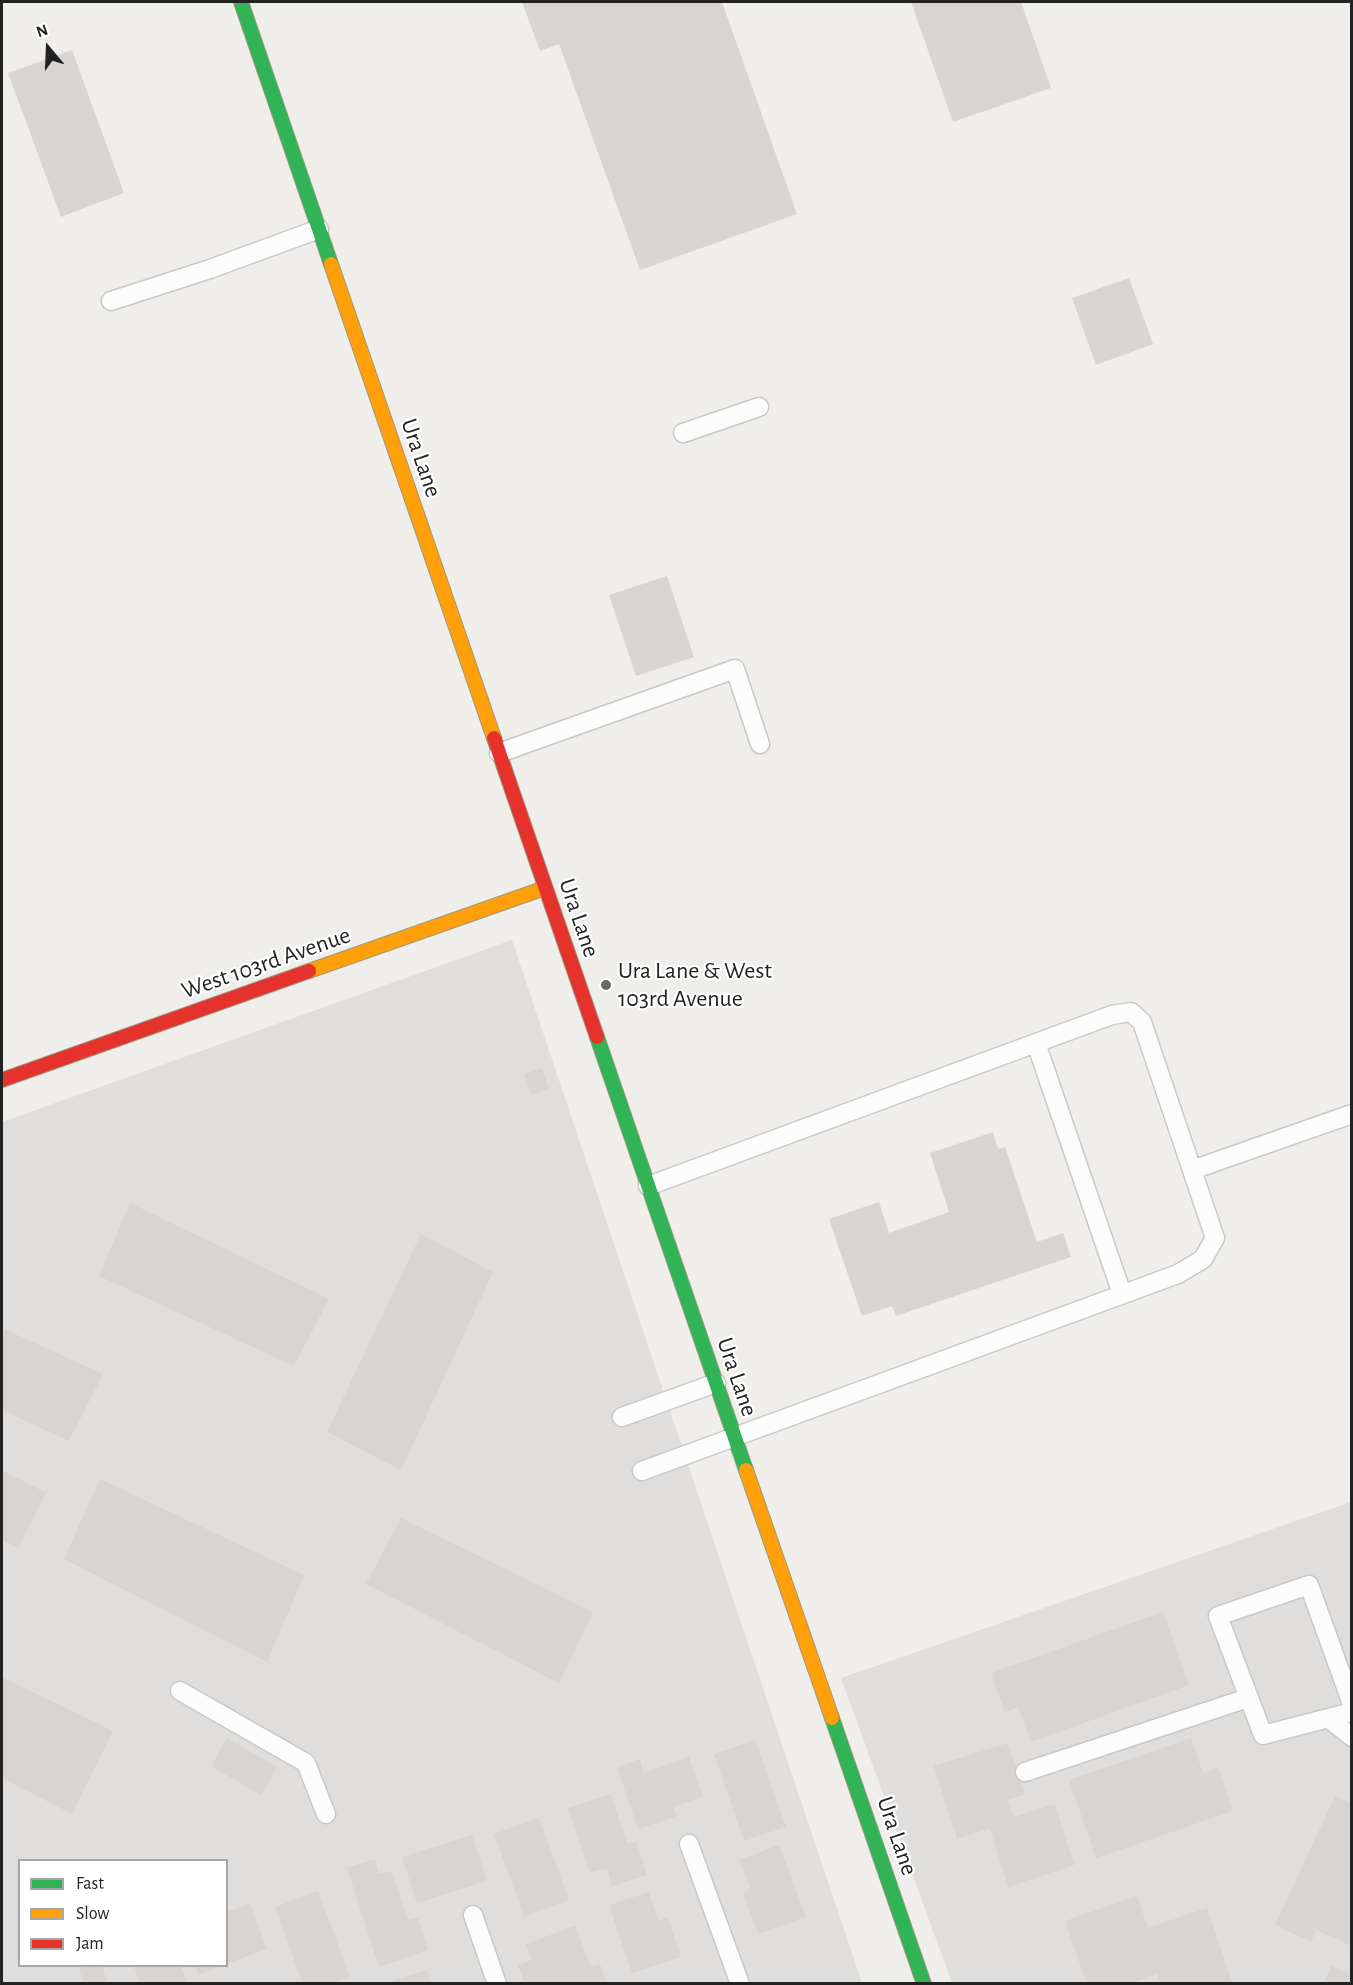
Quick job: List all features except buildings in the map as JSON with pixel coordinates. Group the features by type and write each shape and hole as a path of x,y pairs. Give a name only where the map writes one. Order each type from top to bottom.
{"street":[{"name":"Ura Lane","path":"241,2 924,1983"},
{"name":"West 103rd Avenue","path":"2,1080 545,888"}],"lane":[{"path":"111,301 210,269 319,228"},
{"path":"683,433 759,407"},
{"path":"499,753 735,669 760,744"},
{"path":"642,1471 1178,1274 1203,1259 1215,1238 1142,1022 1131,1012 1112,1015 1036,1042 648,1186"},
{"path":"1036,1042 1122,1294"},
{"path":"1192,1170 1352,1114"},
{"path":"622,1417 716,1383"},
{"path":"1352,1704 1309,1585 1218,1616 1263,1735 1352,1712"},
{"path":"180,1691 306,1763 326,1814"},
{"path":"1024,1772 1248,1698"},
{"path":"1328,1718 1352,1737"},
{"path":"689,1845 734,1982"},
{"path":"473,1915 497,1983"}],"shaded area":[{"path":"512,940 862,1983 2,1983 2,1122"},
{"path":"1351,1502 1351,1983 952,1983 841,1678"}],"traffic: fast":[{"path":"241,2 331,264"},
{"path":"597,1037 746,1470"},
{"path":"832,1718 924,1984"}],"traffic: slow":[{"path":"331,264 494,738"},
{"path":"309,971 545,888"},
{"path":"746,1470 832,1718"}],"traffic: jam":[{"path":"494,738 597,1037"},
{"path":"2,1080 309,971"}],"place":[{"name":"Ura Lane & West 103rd Avenue","path":"606,985"}]}
